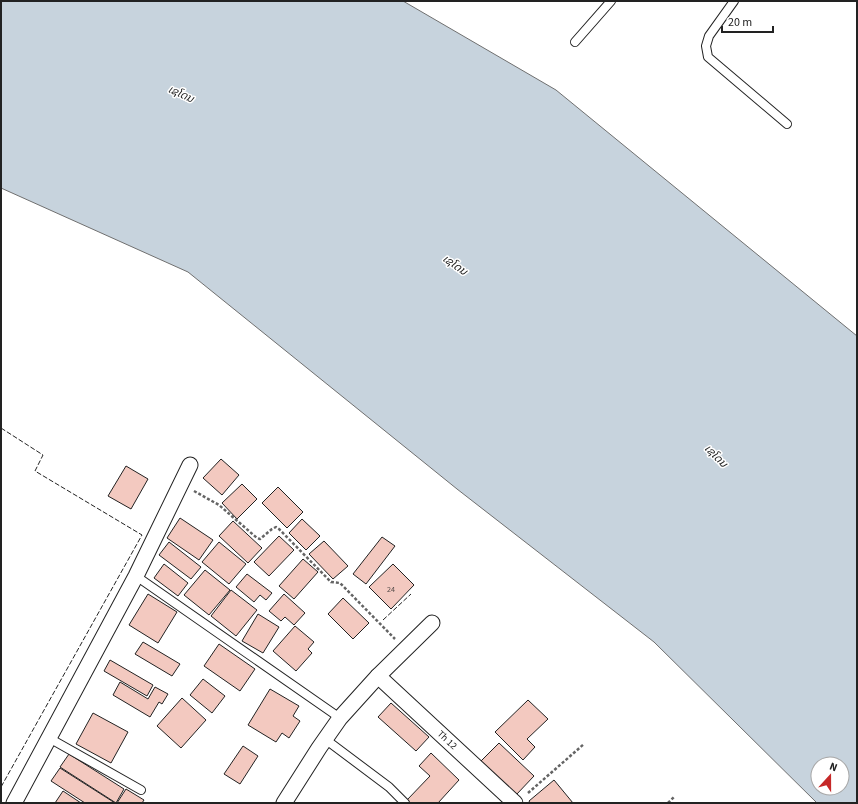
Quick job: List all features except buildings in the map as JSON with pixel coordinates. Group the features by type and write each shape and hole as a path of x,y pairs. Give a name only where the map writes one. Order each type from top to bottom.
{"street":[{"path":"14,803 136,576 190,465"},
{"path":"284,803 340,718 378,676 432,623"},
{"name":"Th 12","path":"378,676 519,800"}],"lane":[{"path":"575,42 611,1"},
{"path":"734,1 709,36 706,46 708,57 787,124"},
{"path":"136,576 340,718"},
{"path":"49,738 141,790"},
{"path":"325,739 389,787 405,803"}],"path":[{"path":"181,483 218,505 257,538 260,539 276,527 279,529 331,582 338,581 405,650"},
{"path":"519,800 584,744"},
{"path":"668,803 674,797"}],"water":[{"name":"ເຊໂດນ","path":"1,1 403,1 556,90 857,336 857,803 817,803 654,642 457,489 188,272 1,188"}],"fence":[{"path":"1,428 43,455 35,471 142,535 1,787"},
{"path":"383,620 411,594"}]}
